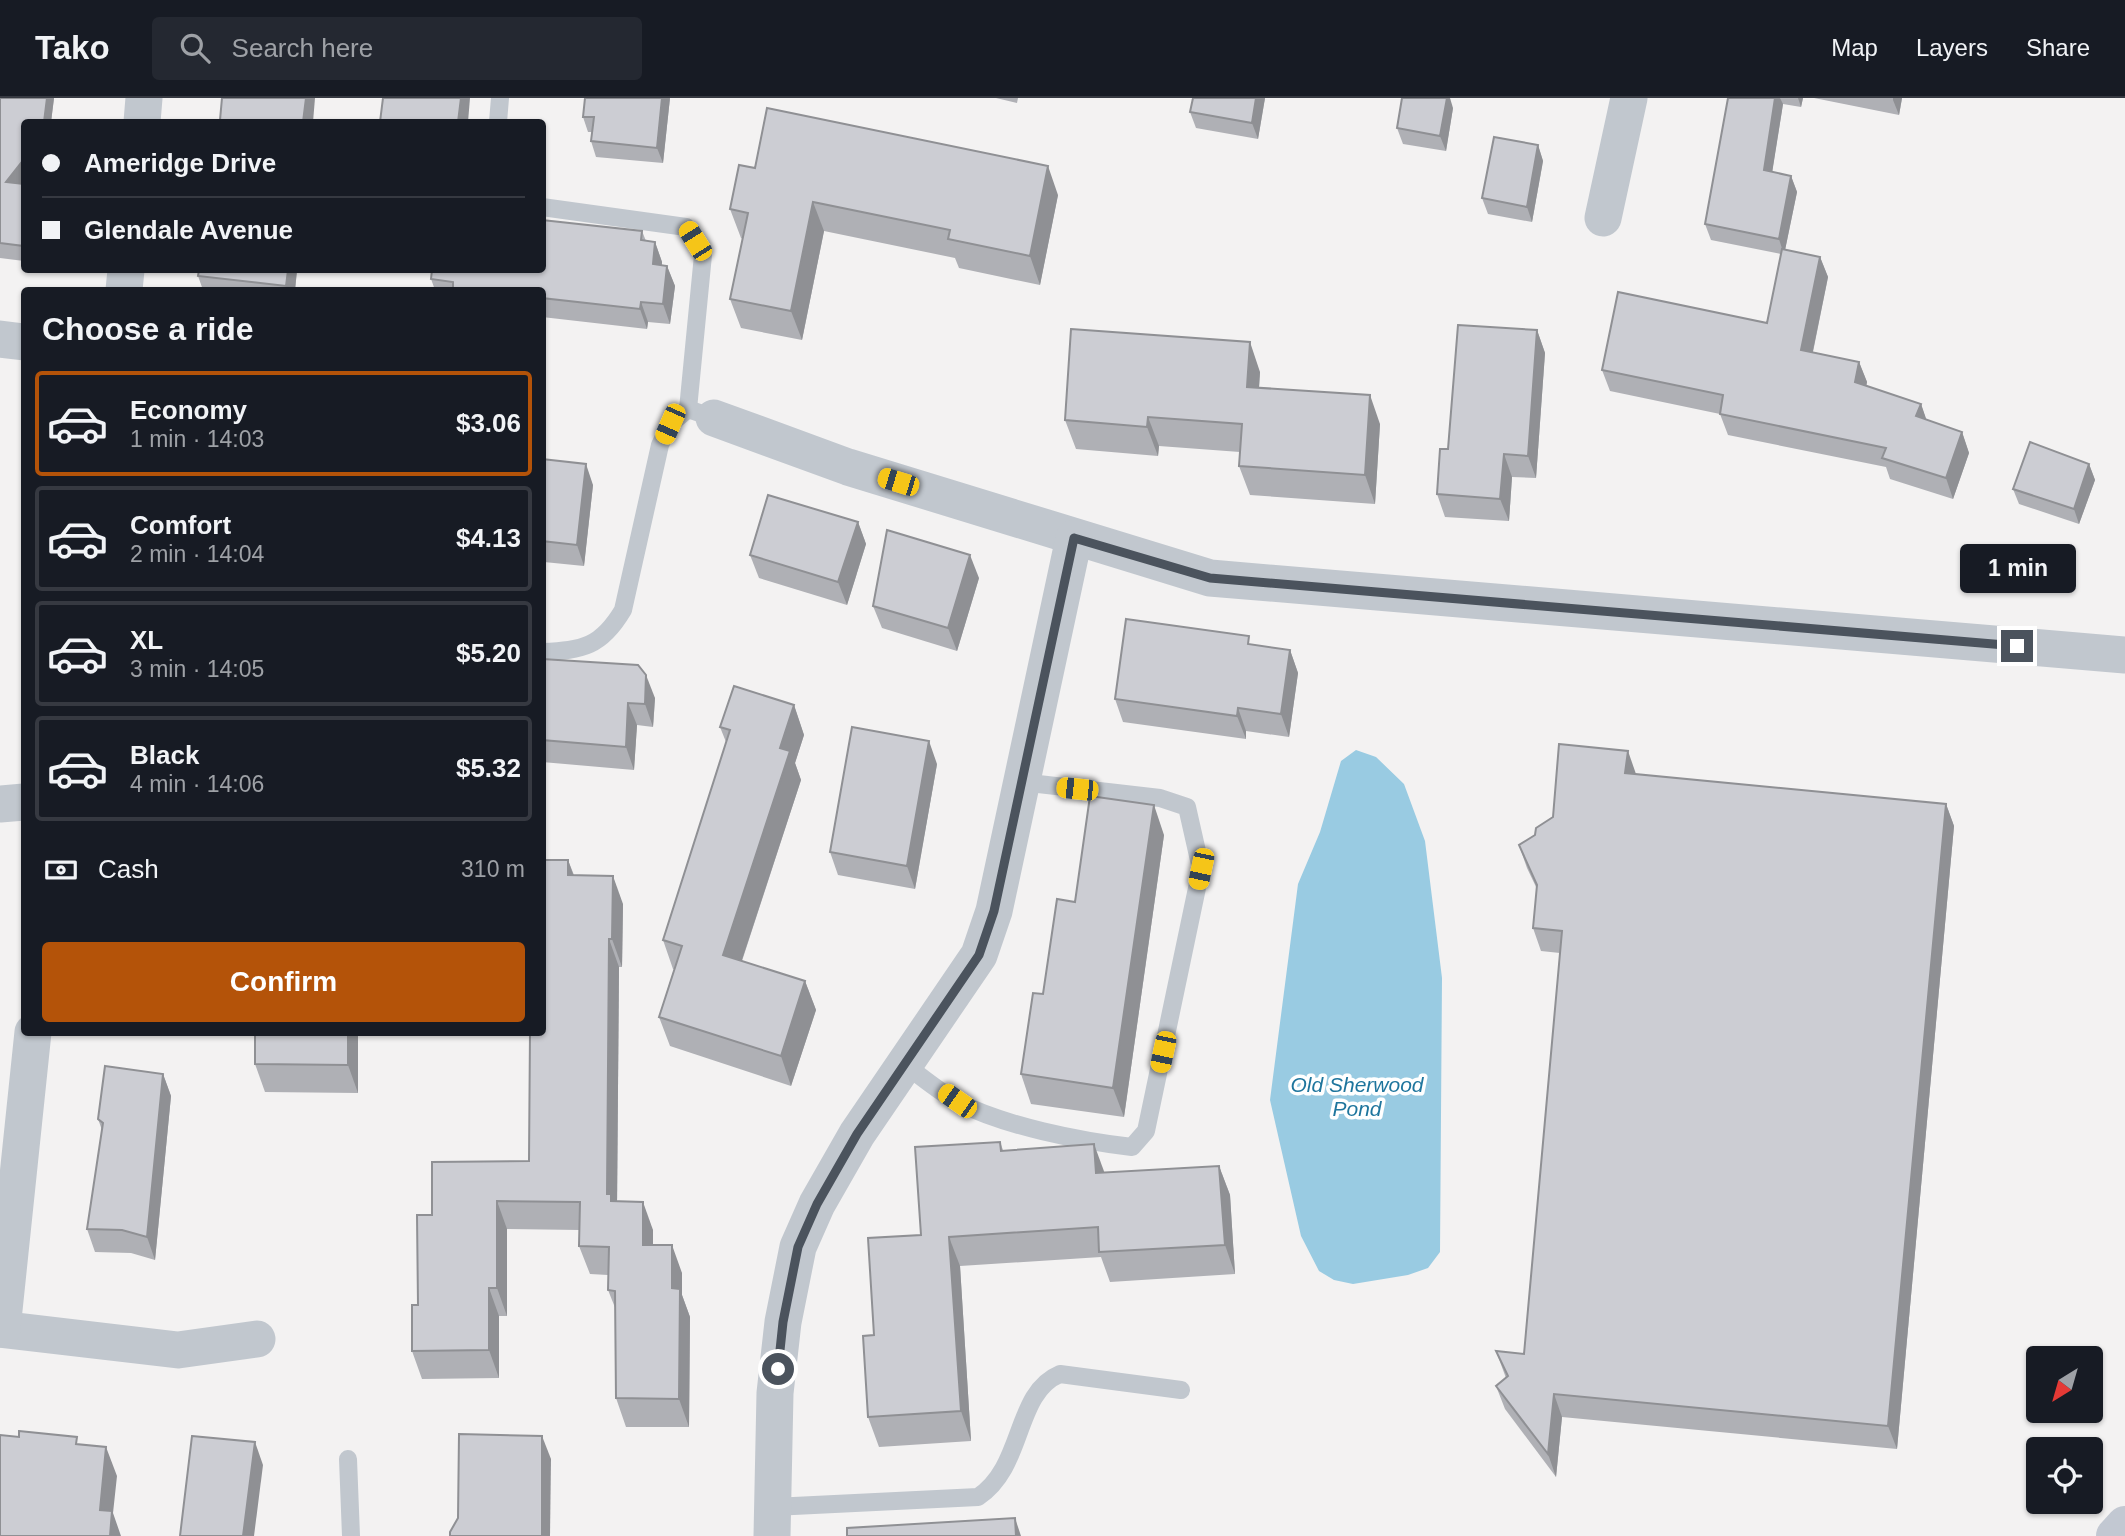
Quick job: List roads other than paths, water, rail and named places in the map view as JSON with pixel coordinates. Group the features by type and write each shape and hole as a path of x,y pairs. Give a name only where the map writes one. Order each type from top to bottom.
{"main road":[{"path":"2115,1536 2125,1525"}],"street":[{"path":"142,119 144,98"},
{"path":"1603,218 1629,98"},
{"path":"0,339 21,342"},
{"path":"701,414 848,467 1210,578 2125,655"},
{"path":"773,1522 775,1393 783,1322 798,1247 817,1204 857,1134 979,955 994,911 1074,538"},
{"path":"0,804 21,802"},
{"path":"33,1036 1,1329 178,1350 257,1339"}],"lane":[{"path":"498,119 500,98"},
{"path":"546,208 686,227 703,255 701,414 670,424 660,445 619,616 606,634 592,645 574,651 546,652"},
{"path":"904,1064 957,1101 986,1114 1091,1142 1132,1147 1146,1131 1201,869 1187,807 1160,798 1021,782"},
{"path":"773,1522 978,1497 993,1488 1005,1472 1036,1391 1048,1379 1060,1374 1181,1391"},
{"path":"348,1459 351,1536"}],"water":[{"name":"Old Sherwood Pond","path":"1356,750 1376,757 1404,784 1425,841 1442,978 1440,1252 1428,1268 1408,1275 1353,1284 1334,1280 1319,1271 1301,1236 1270,1100 1298,884 1320,832 1341,761"}]}
